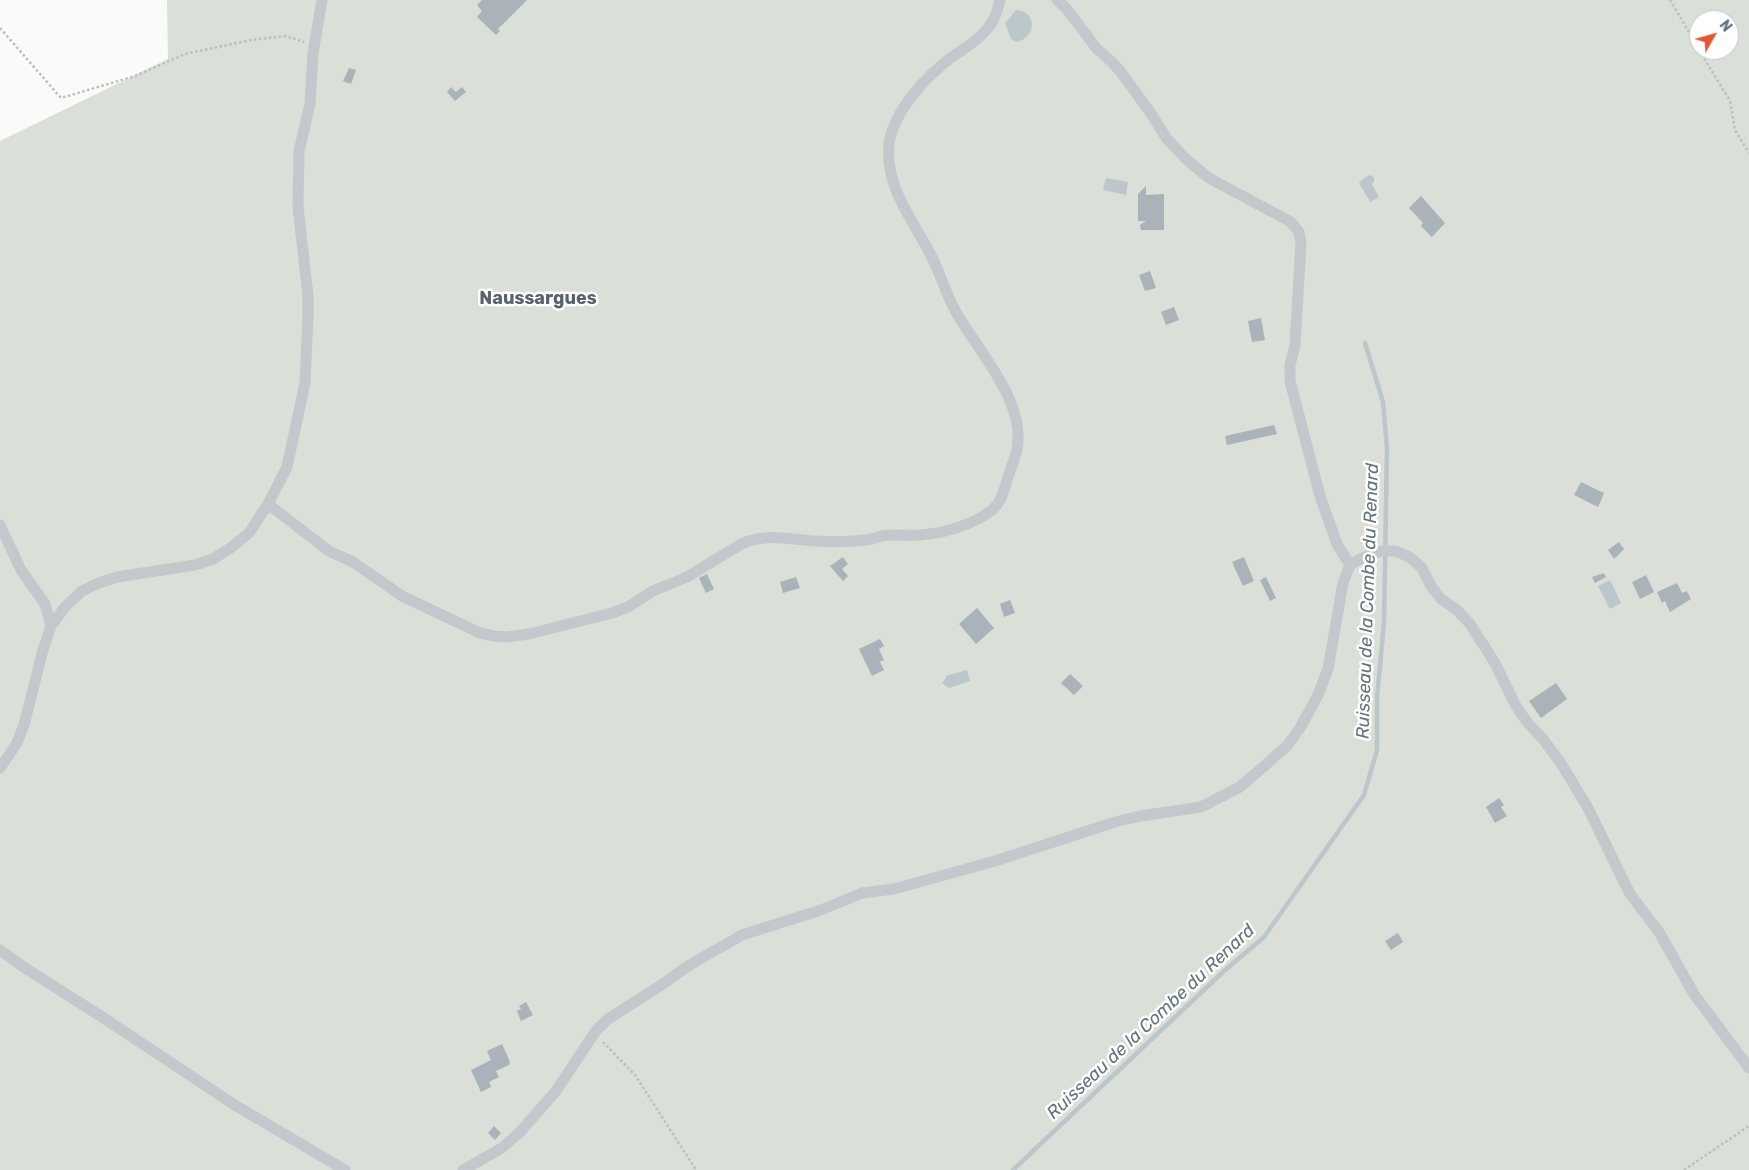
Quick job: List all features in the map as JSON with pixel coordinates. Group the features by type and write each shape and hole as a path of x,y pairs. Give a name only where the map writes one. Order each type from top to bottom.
{"street":[{"path":"0,768 17,743 24,725 51,626 65,607 82,591 117,577 194,565 213,559 249,533 268,504 287,467 305,383 308,296 298,207 299,151 310,104 314,45 322,0"},
{"path":"268,504 329,551 353,562 402,596 480,633 506,637 529,634 587,620 628,607 653,591 687,577 751,540 765,537 814,541 866,540 883,536 942,533 964,525 997,507 1004,492 1017,448 1018,430 1010,399 956,312 929,250 902,206 894,188 888,154 895,124 918,88 950,58 981,36 992,24 1000,0"},
{"path":"1057,0 1066,8 1097,49 1116,67 1150,112 1167,139 1186,160 1209,178 1291,222 1299,232 1301,243 1290,381 1320,496 1337,544 1350,565"},
{"path":"0,526 21,570 45,604 51,626"},
{"path":"463,1170 502,1148 520,1132 556,1091 594,1032 608,1019 688,966 742,935 821,910 862,893 894,889 995,861 1115,822 1140,816 1201,807 1240,787 1287,746 1300,728 1318,695 1328,669 1344,583 1350,565 1360,558 1381,551 1396,551 1411,558 1422,568 1431,586 1441,599 1457,610 1470,624 1495,663 1516,706 1562,765 1588,808 1630,894 1659,932 1694,994 1749,1068"},
{"path":"0,950 233,1104 345,1170"}],"path":[{"path":"1670,0 1689,33"},
{"path":"0,28 61,98 135,76 185,54 251,40 286,36 314,45"},
{"path":"1705,60 1730,101 1735,130 1749,153"},
{"path":"594,1032 635,1075 696,1170"},
{"path":"1684,1170 1749,1126"}],"shaded area":[{"path":"167,0 1749,0 1749,1170 0,1170 0,141 168,59"},
{"path":"1016,10 1023,11 1028,15 1032,24 1028,35 1017,42 1011,39 1005,23"},
{"path":"1370,175 1374,177 1372,184 1379,197 1370,202 1359,183"},
{"path":"1106,178 1128,182 1126,195 1103,190"},
{"path":"1610,580 1621,603 1610,609 1598,586"},
{"path":"967,670 970,681 949,688 942,683 946,676"}],"building":[{"path":"482,0 527,0 498,29 500,31 496,35 477,17 482,11 477,5"},
{"path":"349,68 356,70 351,84 343,81"},
{"path":"451,87 456,92 462,87 466,92 455,101 447,92"},
{"path":"1146,186 1146,195 1164,194 1164,230 1141,230 1140,225 1146,221 1138,221 1138,194"},
{"path":"1421,196 1445,223 1432,237 1421,226 1423,223 1409,208"},
{"path":"1150,271 1156,288 1145,291 1139,275"},
{"path":"1174,307 1179,320 1166,325 1161,312"},
{"path":"1261,318 1265,340 1252,342 1248,321"},
{"path":"1274,425 1277,434 1227,445 1225,436"},
{"path":"1581,482 1604,493 1598,507 1574,495"},
{"path":"1619,542 1624,549 1614,559 1608,550"},
{"path":"843,557 848,564 842,569 848,576 843,581 830,566"},
{"path":"1244,557 1254,581 1243,586 1232,562"},
{"path":"1604,573 1606,577 1595,583 1592,577"},
{"path":"707,574 714,589 706,593 699,578"},
{"path":"1646,575 1654,592 1640,599 1632,582"},
{"path":"796,577 800,588 783,593 780,582"},
{"path":"1266,577 1276,598 1270,601 1260,580"},
{"path":"1677,583 1682,593 1687,591 1691,599 1670,612 1665,601 1662,603 1657,592"},
{"path":"1010,600 1015,613 1004,617 1000,604"},
{"path":"977,608 994,628 976,644 959,624"},
{"path":"880,639 884,646 879,649 884,660 880,662 884,670 872,676 859,649"},
{"path":"1070,674 1083,686 1074,695 1061,683"},
{"path":"1556,683 1567,699 1541,718 1529,701"},
{"path":"1499,798 1504,805 1501,807 1507,816 1495,823 1486,807"},
{"path":"1398,933 1403,942 1391,950 1385,941"},
{"path":"526,1002 533,1015 521,1021 517,1011 521,1009 519,1006"},
{"path":"502,1044 510,1062 509,1065 496,1071 499,1077 489,1082 491,1087 481,1092 471,1070 491,1060 487,1051"},
{"path":"494,1126 501,1133 495,1140 488,1133"}],"waterway":[{"name":"Ruisseau de la Combe du Renard","path":"1013,1170 1224,971 1264,937 1364,795 1377,750 1377,698 1384,622 1387,448 1383,402 1365,343"}],"district":[{"name":"Naussargues","path":"538,299"}]}
